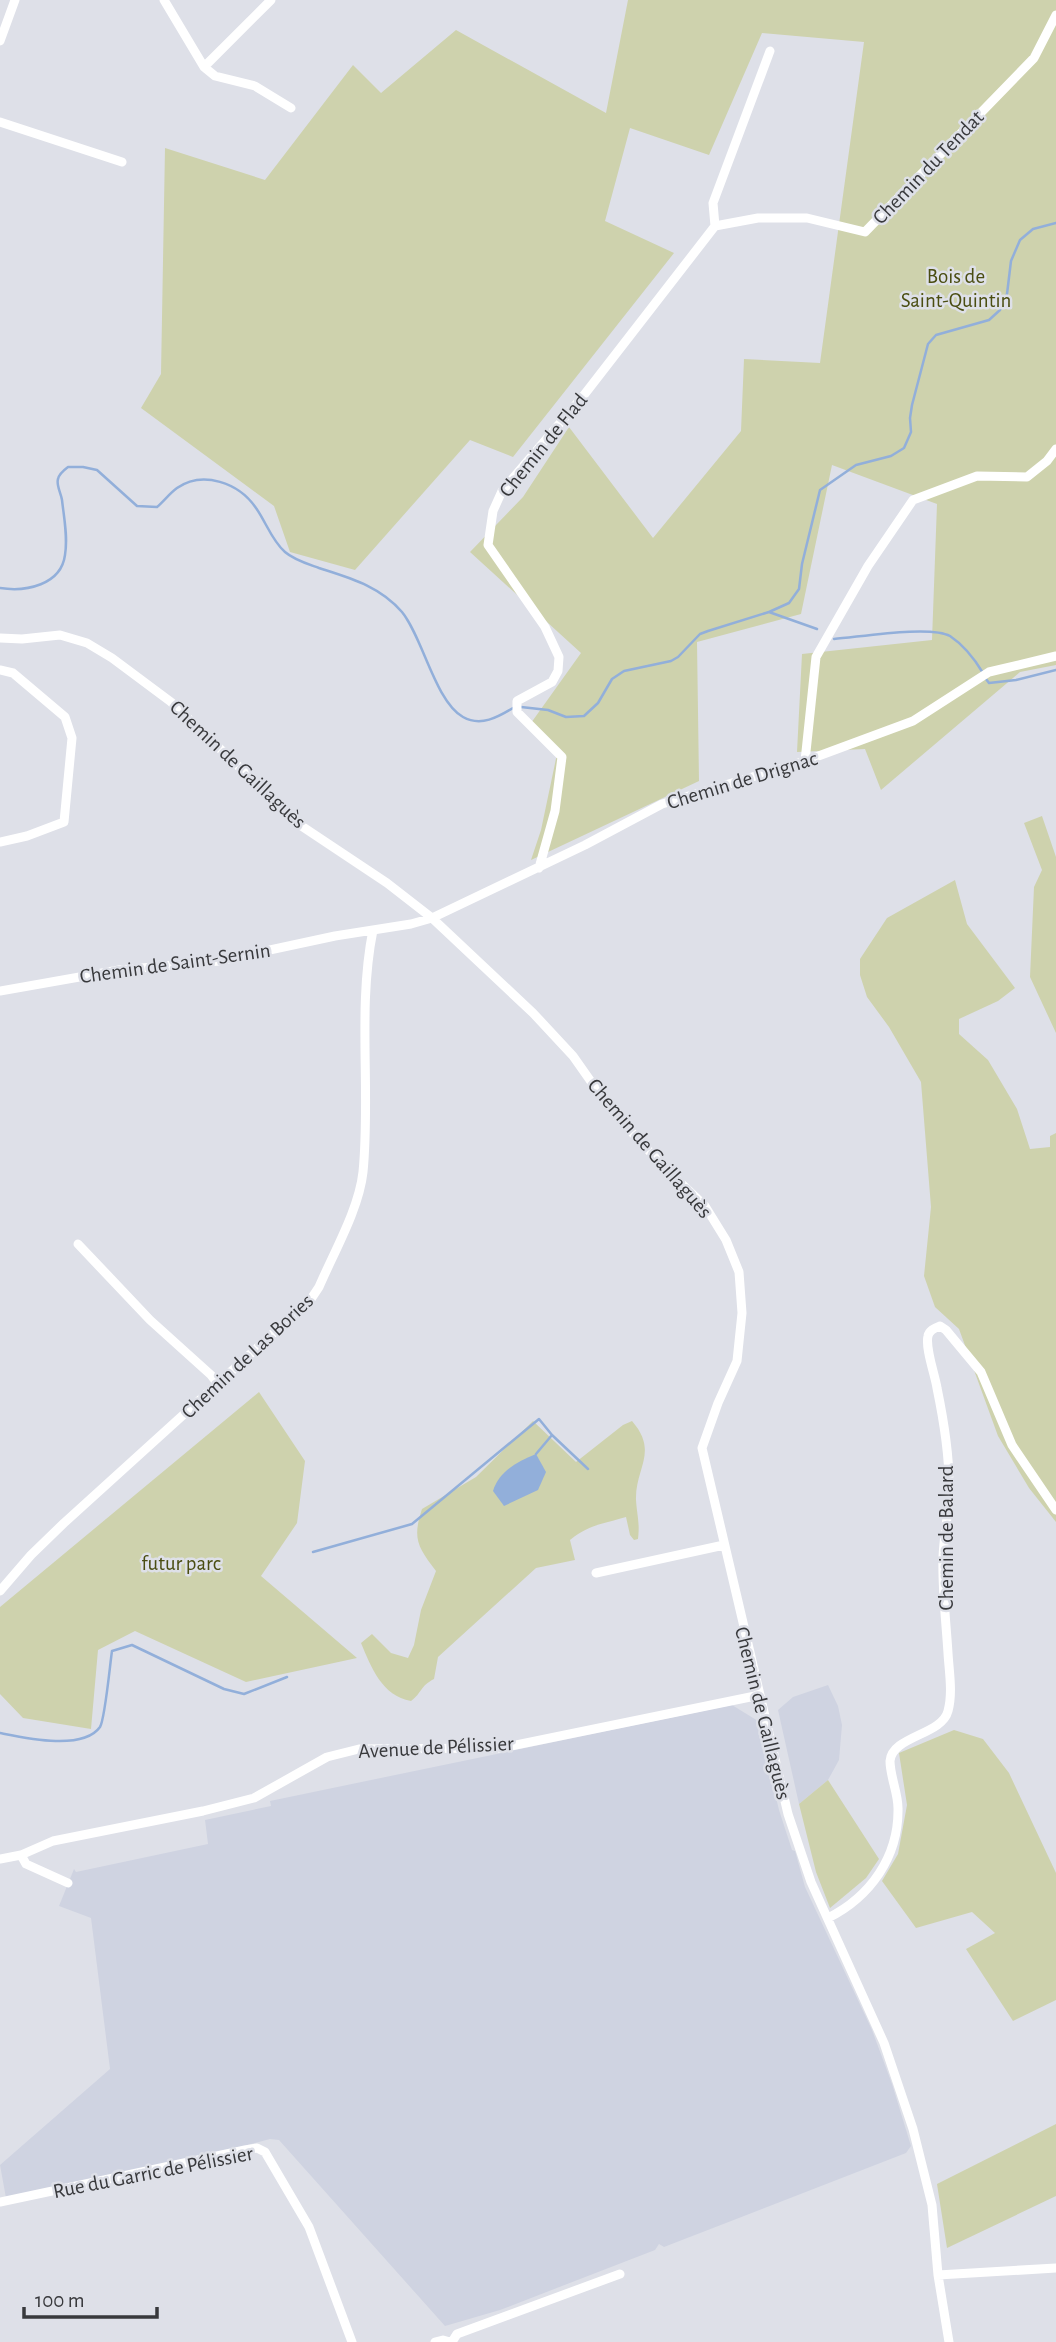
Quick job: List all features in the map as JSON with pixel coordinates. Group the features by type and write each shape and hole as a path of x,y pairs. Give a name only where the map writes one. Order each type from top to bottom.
{"street":[{"path":"0,41 15,0"},
{"path":"164,0 204,67 215,76 256,86 291,108"},
{"path":"204,67 271,0"},
{"name":"Chemin du Tendat","path":"715,226 758,218 807,218 865,232 1034,58 1056,15"},
{"path":"715,226 713,203 769,51"},
{"path":"0,122 122,162"},
{"name":"Chemin de Flad","path":"539,868 555,811 562,757 516,712 517,701 552,682 558,671 559,657 545,627 488,545 493,510 502,491 584,396 715,226"},
{"path":"805,761 816,657 868,566 913,500 977,477 1027,477 1047,461 1056,449"},
{"name":"Chemin de Gaillaguès","path":"0,638 60,635 87,643 112,658 171,702 300,825 387,883 432,918 541,1021 573,1056 611,1110 705,1206 726,1240 739,1272 742,1313 737,1361 702,1448 788,1814 811,1882 884,2043 902,2094 932,2205 938,2275 949,2342"},
{"name":"Chemin de Drignac","path":"432,918 539,868 662,804 805,761 913,721 985,674 1056,656"},
{"path":"0,670 13,673 65,717 72,738 64,822 0,842"},
{"name":"Chemin de Saint-Sernin","path":"0,991 119,970 219,961 432,918"},
{"name":"Chemin de Las Bories","path":"0,1591 64,1523 311,1299 319,1287 355,1205 363,1174 365,1003 367,958 373,930"},
{"path":"78,1244 150,1320 218,1384"},
{"name":"Chemin de Balard","path":"828,1918 859,1898 878,1878 888,1859 897,1833 898,1807 890,1760 896,1748 941,1723 948,1713 950,1681 943,1556 949,1481 928,1336 933,1328 940,1326 946,1330 981,1372 1012,1445 1056,1510"},
{"path":"596,1573 724,1545"},
{"name":"Avenue de Pélissier","path":"0,1858 21,1855 53,1841 254,1798 327,1757 340,1753 359,1749 501,1748 760,1695"},
{"path":"21,1855 26,1864 68,1884"},
{"name":"Rue du Garric de Pélissier","path":"0,2203 246,2150 261,2150 265,2152 309,2227 352,2342"},
{"path":"938,2275 1056,2268"},
{"path":"435,2342 451,2342 457,2334 620,2274"}],"shaded area":[{"path":"828,1685 838,1706 842,1725 839,1760 828,1780 799,1804 778,1710 793,1697"},
{"path":"732,1705 758,1721 779,1810 792,1850 795,1851 805,1887 872,2030 911,2146 906,2153 664,2247 659,2244 655,2250 500,2310 445,2326 279,2140 270,2139 217,2153 6,2198 0,2165 110,2069 91,1918 59,1906 74,1869 76,1872 208,1844 205,1820 271,1806 270,1801"}],"green space":[{"name":"Bois de Saint-Quintin","path":"628,0 1056,0 1056,665 1020,672 881,790 865,749 797,752 802,654 932,640 937,504 832,465 801,614 697,642 699,781 531,860 541,830 557,754 531,723 581,653 470,552 523,497 569,427 653,538 741,431 744,359 820,363 864,42 762,33 709,155 630,128 605,221 674,253 513,457 470,440 355,570 290,552 274,506 141,408 161,374 165,148 265,180 353,65 381,93 456,30 606,113"},
{"path":"1042,816 1056,857 1056,1033 1030,977 1034,887 1042,870 1024,823"},
{"path":"955,880 967,924 1015,988 998,1001 959,1019 959,1034 988,1060 1017,1109 1030,1149 1050,1147 1050,1136 1056,1133 1056,1522 1029,1488 998,1436 959,1329 935,1307 924,1276 931,1207 921,1082 889,1027 867,997 860,975 860,959 887,918"},
{"name":"futur parc","path":"259,1392 305,1461 297,1523 261,1576 357,1658 246,1682 135,1631 98,1650 91,1729 23,1718 0,1694 0,1607"},
{"path":"533,1421 576,1462 632,1421 640,1432 645,1451 636,1500 638,1539 634,1540 630,1535 626,1517 597,1525 577,1535 570,1540 575,1560 536,1568 438,1657 434,1679 426,1684 415,1698 411,1701 401,1698 385,1687 379,1679 361,1643 372,1634 391,1653 408,1658 414,1645 421,1610 436,1571 418,1542 417,1528 422,1509 476,1477"},
{"path":"954,1730 983,1739 1009,1773 1056,1873 1056,2000 1013,2021 966,1949 995,1933 972,1912 916,1928 882,1881 898,1854 907,1805 899,1753"},
{"path":"828,1780 879,1859 866,1878 830,1908 816,1872 799,1804"},
{"path":"1056,2124 1056,2196 947,2248 937,2184"}],"water":[{"path":"536,1454 546,1472 538,1490 504,1506 493,1491 496,1484 510,1468"}],"waterway":[{"path":"769,612 789,603 799,589 802,564 820,490 856,465 891,456 904,448 911,432 912,405 928,344 936,335 989,320 1000,310 1007,294 1011,261 1020,240 1033,229 1056,223"},
{"path":"0,588 21,589 41,584 50,580 62,565 66,534 58,481 68,467 97,470 137,506 157,507 174,490 187,483 198,480 220,482 249,499 280,548 289,555 364,584 393,603 410,623 445,698 463,717 483,721 513,708"},
{"path":"521,707 548,710 566,717 584,716 598,703 612,679 624,671 671,661 700,634 769,612 817,629"},
{"path":"834,639 911,632 940,633 950,636 960,644 973,657 983,673"},
{"path":"986,679 989,683 1016,680 1056,670"},
{"path":"313,1552 412,1524 539,1419 552,1435"},
{"path":"536,1454 552,1435 588,1469"},
{"path":"0,1733 53,1741 81,1739 92,1734 102,1722 112,1651 132,1645 224,1689 244,1694 287,1677"}]}
